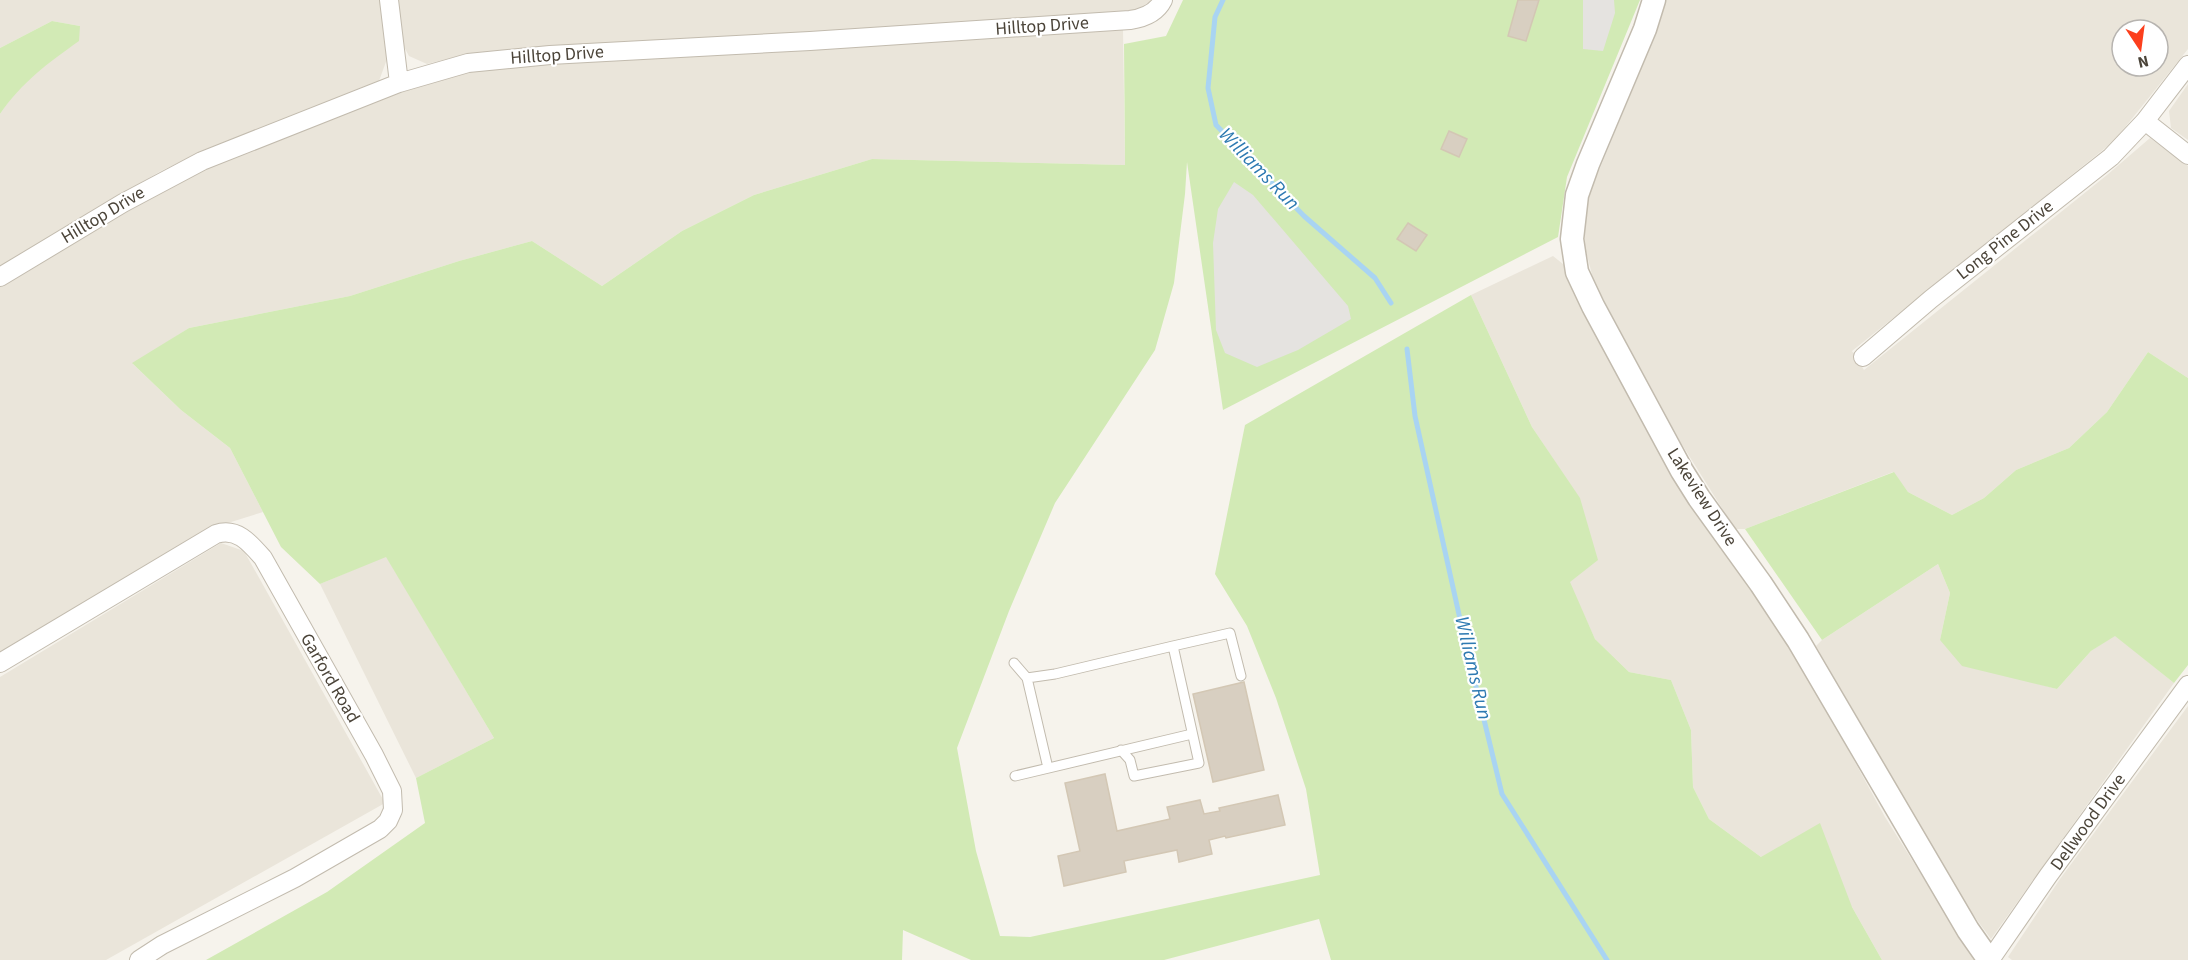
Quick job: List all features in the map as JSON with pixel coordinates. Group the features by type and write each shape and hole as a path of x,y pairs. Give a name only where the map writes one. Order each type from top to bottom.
{"street":[{"path":"389,0 399,83"},
{"name":"Lakeview Drive","path":"1654,0 1645,29 1577,195 1572,239 1577,272 1593,306 1693,489 1798,640 1950,900 1989,960"},
{"name":"Hilltop Drive","path":"0,277 123,203 192,165 399,83 468,63 506,58 1096,23 1139,19 1161,4"},
{"name":"Long Pine Drive","path":"1863,357 1930,299 2111,157 2145,122 2188,65"},
{"path":"2145,122 2188,155"},
{"name":"Garford Road","path":"0,663 216,534 225,531 232,532 254,547 263,558 392,791 393,810 388,821 380,829 295,878 162,945 139,960"},
{"name":"Dellwood Drive","path":"1989,960 2188,684"}],"lane":[{"path":"1028,678 1055,674 1230,633 1241,676"},
{"path":"1121,750 1130,760 1134,776 1199,763 1173,646"},
{"path":"1014,663 1028,678 1048,768"},
{"path":"1015,776 1192,734"}],"shaded area":[{"path":"0,0 382,0 387,59 379,81 198,153 159,172 0,267 0,114 15,92 44,66 80,26 52,21 0,48"},
{"path":"398,0 1153,0 1136,10 810,33 550,46 467,54 427,64 409,56 403,45"},
{"path":"1583,0 1614,0 1615,13 1603,51 1583,49"},
{"path":"1664,0 2188,0 2188,49 2170,71 2170,18 2110,18 2110,78 2165,78 2114,141 1852,351 1864,370 2150,138 2188,166 2188,378 2148,352 2107,412 2069,448 2016,470 1984,498 1952,515 1908,492 1893,472 1745,529 1735,529 1681,443 1594,282 1584,244 1588,197 1654,38"},
{"path":"1123,30 1125,165 872,159 754,195 682,231 602,286 532,241 459,261 350,296 189,328 133,364 181,410 230,448 263,512 215,527 73,612 0,652 0,287 127,210 206,169 402,91 470,71 551,64"},
{"path":"2188,84 2188,140 2171,128 2169,111"},
{"path":"1234,182 1253,195 1348,306 1351,319 1298,350 1257,367 1225,353 1216,330 1213,243 1218,209"},
{"path":"1553,256 1568,268 1751,585 1798,658 1885,817 1975,960 1882,960 1852,907 1761,857 1709,819 1693,787 1691,730 1671,680 1629,672 1595,639 1569,582 1580,499 1532,427 1471,295"},
{"path":"221,543 244,551 385,803 106,960 0,960 0,677"},
{"path":"386,556 494,738 416,778 320,584"},
{"path":"1938,564 1950,593 1940,640 2016,678 2057,689 2091,651 2115,635 2174,683 1991,939 1966,905 1816,646"},
{"path":"2188,706 2188,960 2012,960 2008,957 2060,879"}],"green space":[{"path":"1183,0 1640,0 1567,177 1558,237 1223,410 1187,162 1174,283 1155,350 1055,503 1009,611 957,748 976,851 1000,936 1030,937 1320,875 1306,789 1276,698 1247,626 1215,574 1245,425 1471,295 1532,427 1580,498 1598,560 1570,582 1595,639 1629,672 1671,680 1691,730 1693,787 1709,819 1761,857 1820,823 1852,907 1882,960 1331,960 1319,919 1164,960 971,960 903,930 902,960 206,960 327,892 425,823 416,778 494,738 386,557 320,584 281,547 230,448 181,410 132,363 189,328 350,296 459,261 532,241 602,286 682,231 754,195 872,159 1125,165 1124,44 1166,36"},
{"path":"52,21 80,26 79,41 26,83 0,114 0,48"},
{"path":"2148,352 2188,378 2188,665 2174,683 2115,636 2091,651 2057,689 1962,666 1940,640 1950,593 1938,564 1822,640 1745,529 1894,472 1908,492 1952,515 1984,498 2016,470 2069,448 2107,412"}],"building":[{"path":"1518,0 1539,0 1526,41 1508,36"},
{"path":"1449,131 1467,139 1459,157 1441,149"},
{"path":"1408,223 1427,235 1416,251 1397,239"},
{"path":"1244,682 1264,770 1213,782 1193,694"},
{"path":"1105,774 1117,831 1170,819 1167,807 1200,800 1204,814 1220,811 1219,808 1278,795 1285,825 1209,840 1212,854 1179,862 1177,850 1124,861 1126,872 1064,886 1058,856 1080,851 1065,783"}],"waterway":[{"name":"Williams Run","path":"1223,0 1215,17 1208,88 1216,125 1304,216 1375,278 1391,303"},
{"name":"Williams Run","path":"1407,349 1415,416 1464,637 1502,794 1607,960"}]}
